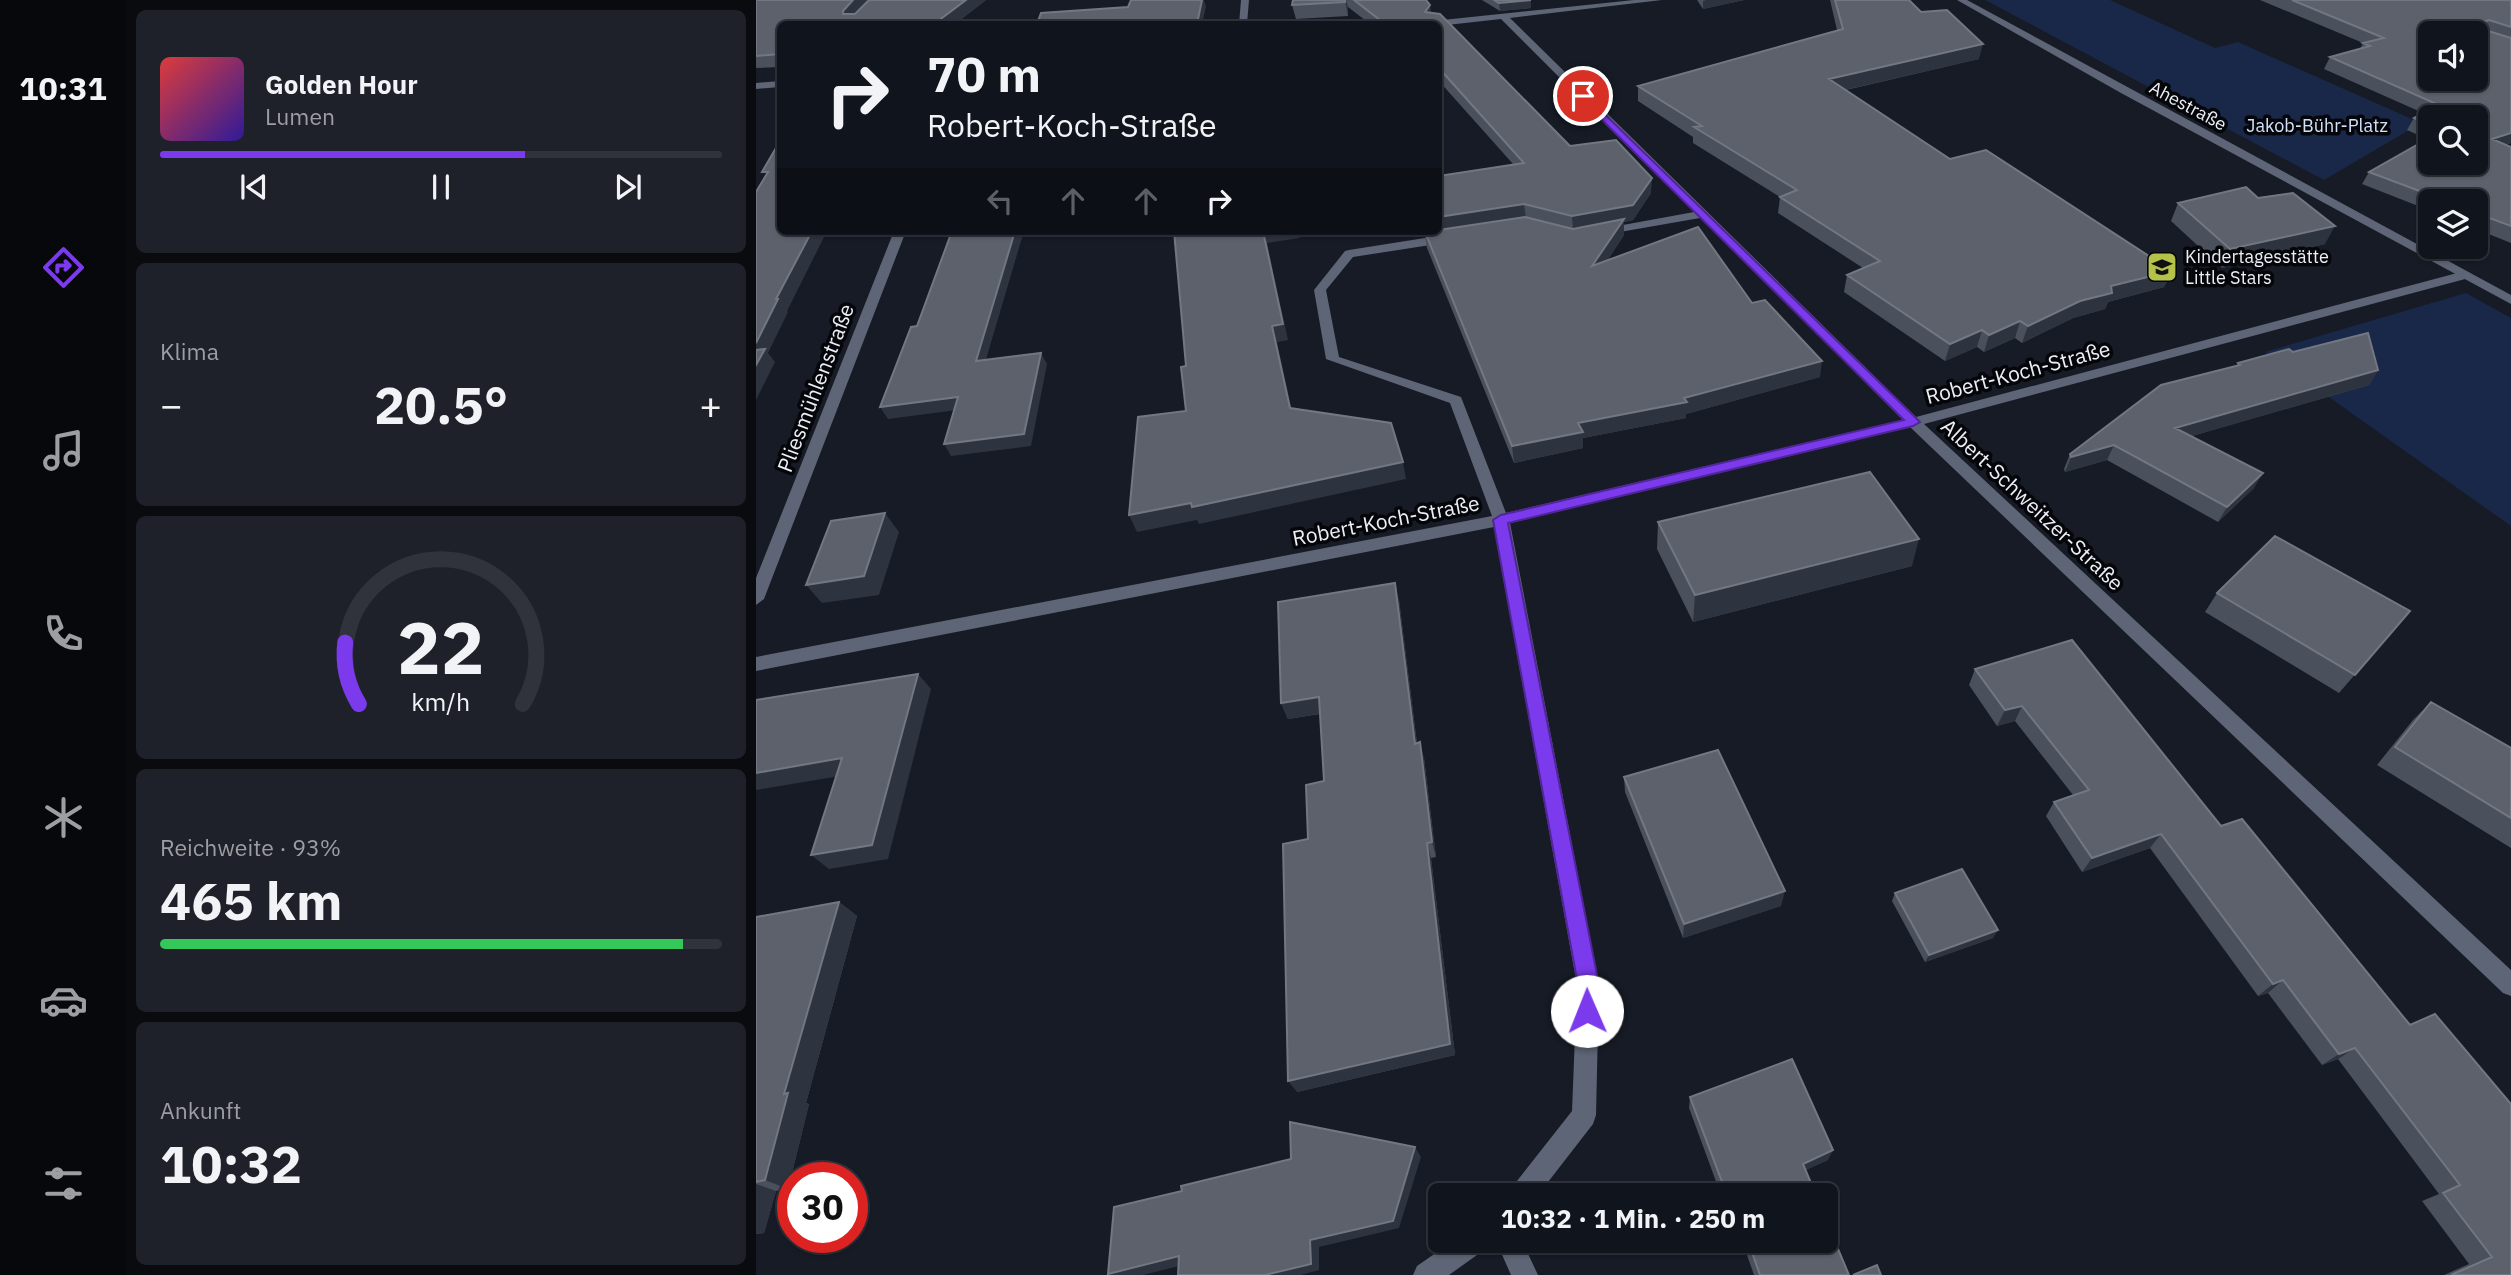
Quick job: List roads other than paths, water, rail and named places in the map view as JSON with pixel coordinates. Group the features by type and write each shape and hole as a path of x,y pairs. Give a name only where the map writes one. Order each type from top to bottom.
{"street":[{"path":"1243,21 1245,0"},
{"path":"1442,23 1600,4 1658,0"},
{"name":"Ahestraße","path":"1961,0 2124,92 2511,300"},
{"name":"Albert-Schweitzer-Straße","path":"1504,17 1913,422 2511,985"},
{"path":"756,86 777,84"},
{"path":"1586,236 1700,214"},
{"name":"Pliesmühlenstraße","path":"756,599 898,235"},
{"path":"1458,237 1349,254 1320,290 1333,359 1456,400 1501,520 1588,985 1584,1115 1531,1183"},
{"name":"Robert-Koch-Straße","path":"756,664 1501,520 1913,422 2465,275"},
{"path":"1426,1275 1458,1253"},
{"path":"1515,1253 1525,1275"}],"place":[{"name":"Kindertagesstätte Little Stars","path":"2162,267"}],"park label":[{"name":"Jakob-Bühr-Platz","path":"2317,126"}]}
